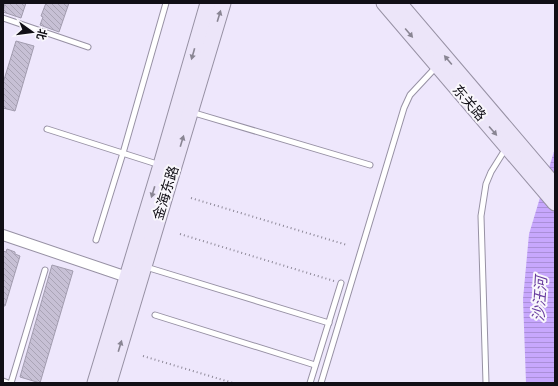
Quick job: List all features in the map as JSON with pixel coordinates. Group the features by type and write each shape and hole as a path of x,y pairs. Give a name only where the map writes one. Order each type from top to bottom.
{"main road":[{"name":"金海东路","path":"95,383 208,3"},
{"name":"金海东路","path":"109,383 223,3"},
{"name":"东关路","path":"384,3 555,204"},
{"name":"东关路","path":"399,3 555,186"}],"street":[{"path":"3,235 127,277"}],"lane":[{"path":"96,240 123,153 166,3"},
{"path":"3,18 88,47"},
{"path":"321,383 404,108 410,96 437,66"},
{"path":"191,112 370,165"},
{"path":"47,129 161,165"},
{"path":"486,383 482,216 486,184 491,172 507,147"},
{"path":"144,266 328,323"},
{"path":"11,383 45,270"},
{"path":"310,383 341,283"},
{"path":"155,315 316,365"},
{"path":"3,382 8,383"}],"path":[{"path":"191,198 348,245"},
{"path":"180,234 341,283"},
{"path":"143,356 233,383"}],"water":[{"name":"沙汪河","path":"555,148 555,383 526,383 523,299 529,234"}],"building":[{"path":"5,3 26,3 21,18 3,12"},
{"path":"46,3 69,3 59,32 40,25 43,17 41,16"},
{"path":"16,41 34,46 15,111 3,108 3,83"},
{"path":"7,249 20,256 5,306 3,306 3,251 6,252"},
{"path":"52,265 73,271 40,383 20,377"}]}
